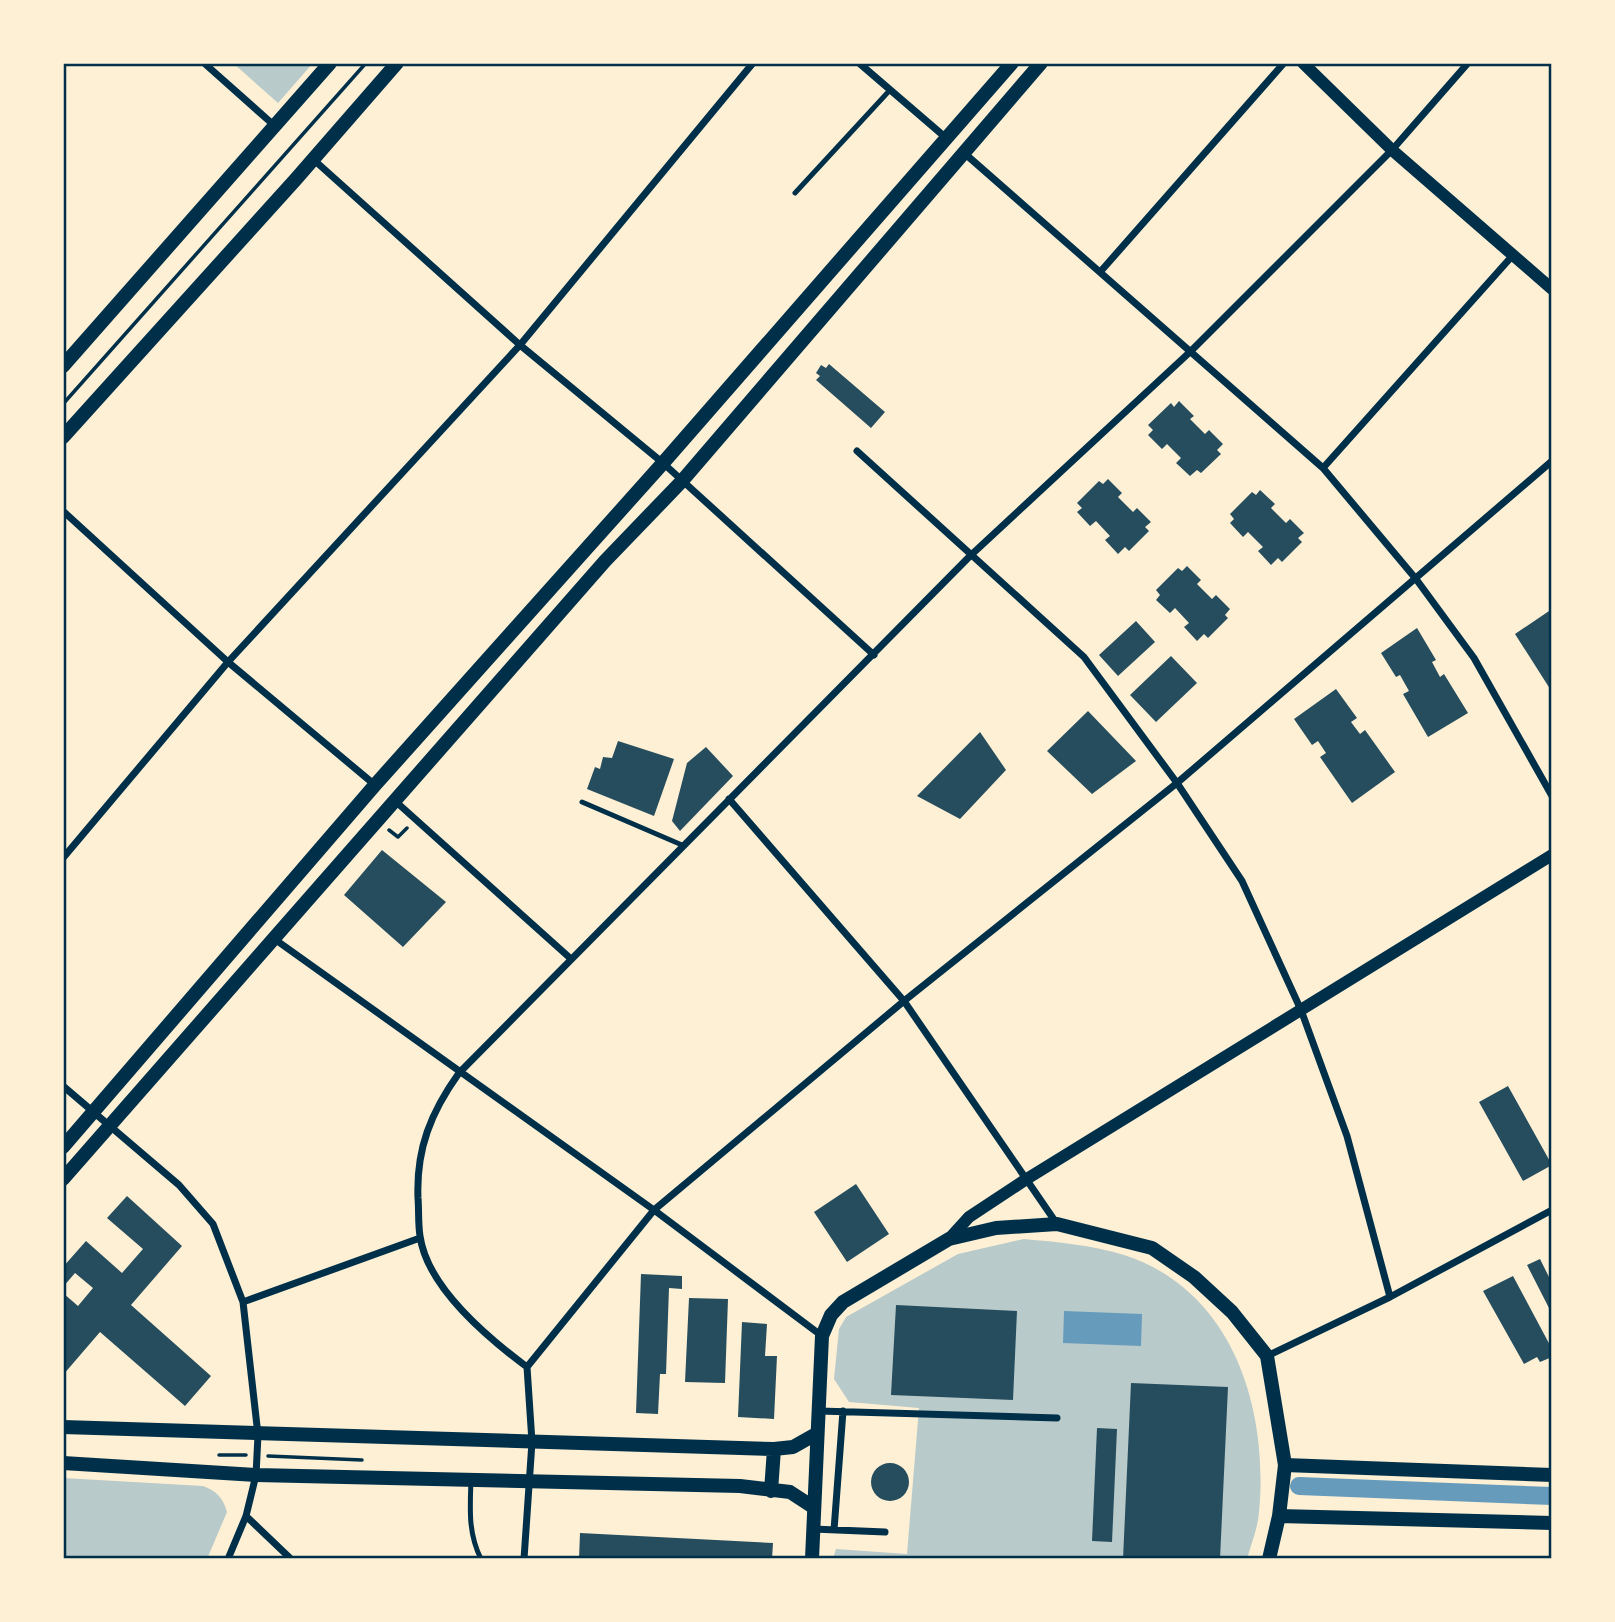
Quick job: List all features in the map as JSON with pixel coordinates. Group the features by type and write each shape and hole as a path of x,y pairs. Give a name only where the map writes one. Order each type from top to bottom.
{"main road":[{"path":"63,366 330,63"},
{"path":"63,437 397,63"},
{"path":"63,1147 375,785 663,463 1012,63"},
{"path":"63,1179 605,561 682,481 962,151 1041,63"},
{"path":"812,1559 822,1336 831,1315 843,1302 949,1239 996,1228 1057,1224 1152,1248 1194,1277 1232,1312 1266,1356 1285,1465 1279,1516 1269,1559"},
{"path":"63,1427 774,1449 793,1447 816,1434"},
{"path":"771,1491 774,1449"},
{"path":"63,1463 256,1475 691,1484 790,1492 813,1507"},
{"path":"1285,1465 1552,1475"},
{"path":"1279,1516 1552,1523"}],"street":[{"path":"204,63 276,127"},
{"path":"63,858 228,662 520,345 753,63"},
{"path":"859,63 945,137"},
{"path":"1101,271 1283,63"},
{"path":"1303,63 1392,150 1515,253 1552,289"},
{"path":"527,1367 492,1342 452,1299 429,1261 420,1238 418,1163 424,1135 440,1099 458,1073 970,556 1191,351 1392,150 1468,63"},
{"path":"962,151 1323,468 1416,579 1474,658 1552,796"},
{"path":"313,160 520,345 663,463 874,655"},
{"path":"1323,468 1515,253"},
{"path":"857,450 970,556 1084,657 1177,783 1242,881 1301,1010 1347,1136 1390,1297"},
{"path":"524,1559 532,1442 527,1367 654,1210 904,1001 1177,783 1552,461"},
{"path":"63,511 228,662 375,785"},
{"path":"729,799 904,1001 1057,1224"},
{"path":"394,800 570,958"},
{"path":"949,1239 969,1217 1025,1180 1552,855"},
{"path":"273,939 654,1210 822,1336"},
{"path":"63,1086 179,1185 213,1224 243,1302 258,1435 256,1475 246,1516 228,1559"},
{"path":"1266,1356 1390,1297 1552,1210"},
{"path":"243,1302 420,1238"},
{"path":"817,1410 1056,1418"},
{"path":"834,1530 843,1411"},
{"path":"246,1516 290,1559"},
{"path":"812,1530 885,1532"}],"lane":[{"path":"795,193 890,90"},
{"path":"582,802 682,845"},
{"path":"471,1478 470,1522 473,1542 481,1559"}],"path":[{"path":"63,404 366,63"},
{"path":"377,820 398,837 416,820"}],"shaded area":[{"path":"233,63 313,63 278,103"},
{"path":"1024,1239 1087,1246 1124,1255 1162,1272 1192,1295 1217,1325 1236,1358 1249,1395 1257,1433 1261,1473 1259,1512 1247,1559 833,1559 836,1549 907,1554 919,1408 849,1402 834,1379 839,1329 846,1317 958,1254"},
{"path":"63,1478 203,1486 219,1496 227,1512 207,1559 63,1559"}],"water":[{"path":"1064,1311 1142,1314 1141,1346 1063,1343"}],"building":[{"path":"829,364 885,412 871,428 816,380 820,376 816,373 821,365 826,368"},
{"path":"1179,401 1194,416 1190,419 1205,434 1209,430 1223,444 1217,450 1221,454 1201,473 1197,470 1190,476 1176,463 1181,458 1167,444 1162,449 1148,435 1153,430 1148,425 1171,403 1174,407"},
{"path":"1108,479 1122,493 1118,497 1133,512 1137,508 1151,522 1145,527 1149,531 1129,551 1125,547 1118,554 1105,540 1110,536 1096,521 1090,526 1077,512 1082,508 1077,503 1099,481 1103,484"},
{"path":"1260,490 1275,504 1271,508 1286,523 1290,519 1304,533 1298,538 1302,542 1282,562 1278,558 1271,565 1258,551 1263,547 1248,532 1243,537 1230,523 1234,519 1230,514 1252,492 1256,495"},
{"path":"1187,566 1201,580 1197,584 1212,599 1216,595 1230,609 1225,615 1228,618 1208,638 1204,634 1197,641 1184,627 1189,623 1175,608 1170,613 1156,600 1160,595 1156,590 1178,568 1182,571"},
{"path":"1552,609 1552,692 1515,634"},
{"path":"1136,621 1155,642 1118,676 1099,655"},
{"path":"1417,628 1436,660 1432,662 1440,677 1444,674 1468,713 1428,737 1403,694 1409,691 1400,675 1396,677 1381,653"},
{"path":"1171,656 1197,683 1156,722 1130,695"},
{"path":"1336,689 1357,718 1351,722 1360,734 1365,730 1395,772 1352,803 1320,757 1326,753 1318,741 1312,745 1294,719"},
{"path":"1088,711 1136,761 1092,794 1047,751"},
{"path":"980,732 1006,770 960,819 917,796"},
{"path":"618,741 674,759 654,816 587,789 595,767 600,769 603,757 612,758"},
{"path":"706,747 733,776 680,831 672,821 687,763"},
{"path":"382,850 446,902 403,947 344,895"},
{"path":"1508,1086 1552,1165 1523,1181 1479,1102"},
{"path":"856,1184 889,1234 847,1262 814,1212"},
{"path":"127,1196 182,1246 131,1305 211,1376 185,1406 100,1332 63,1375 63,1293 78,1306 93,1288 75,1273 63,1287 63,1267 86,1241 122,1273 143,1249 107,1218"},
{"path":"1540,1259 1552,1283 1550,1310 1527,1265"},
{"path":"641,1274 682,1276 682,1289 669,1288 666,1374 660,1374 658,1414 636,1413"},
{"path":"1513,1276 1552,1349 1552,1357 1540,1362 1537,1357 1524,1364 1483,1291"},
{"path":"689,1298 728,1299 725,1383 685,1382"},
{"path":"896,1305 1017,1311 1013,1400 891,1395"},
{"path":"742,1322 767,1324 765,1356 777,1356 774,1419 738,1417"},
{"path":"1131,1383 1228,1387 1220,1559 1123,1559"},
{"path":"1097,1428 1117,1429 1112,1542 1092,1541"},
{"path":"890,1463 903,1469 909,1482 903,1495 890,1501 877,1495 871,1482 877,1469"},
{"path":"580,1533 773,1543 772,1559 579,1559"}],"waterway":[{"path":"1299,1486 1552,1496"}]}
